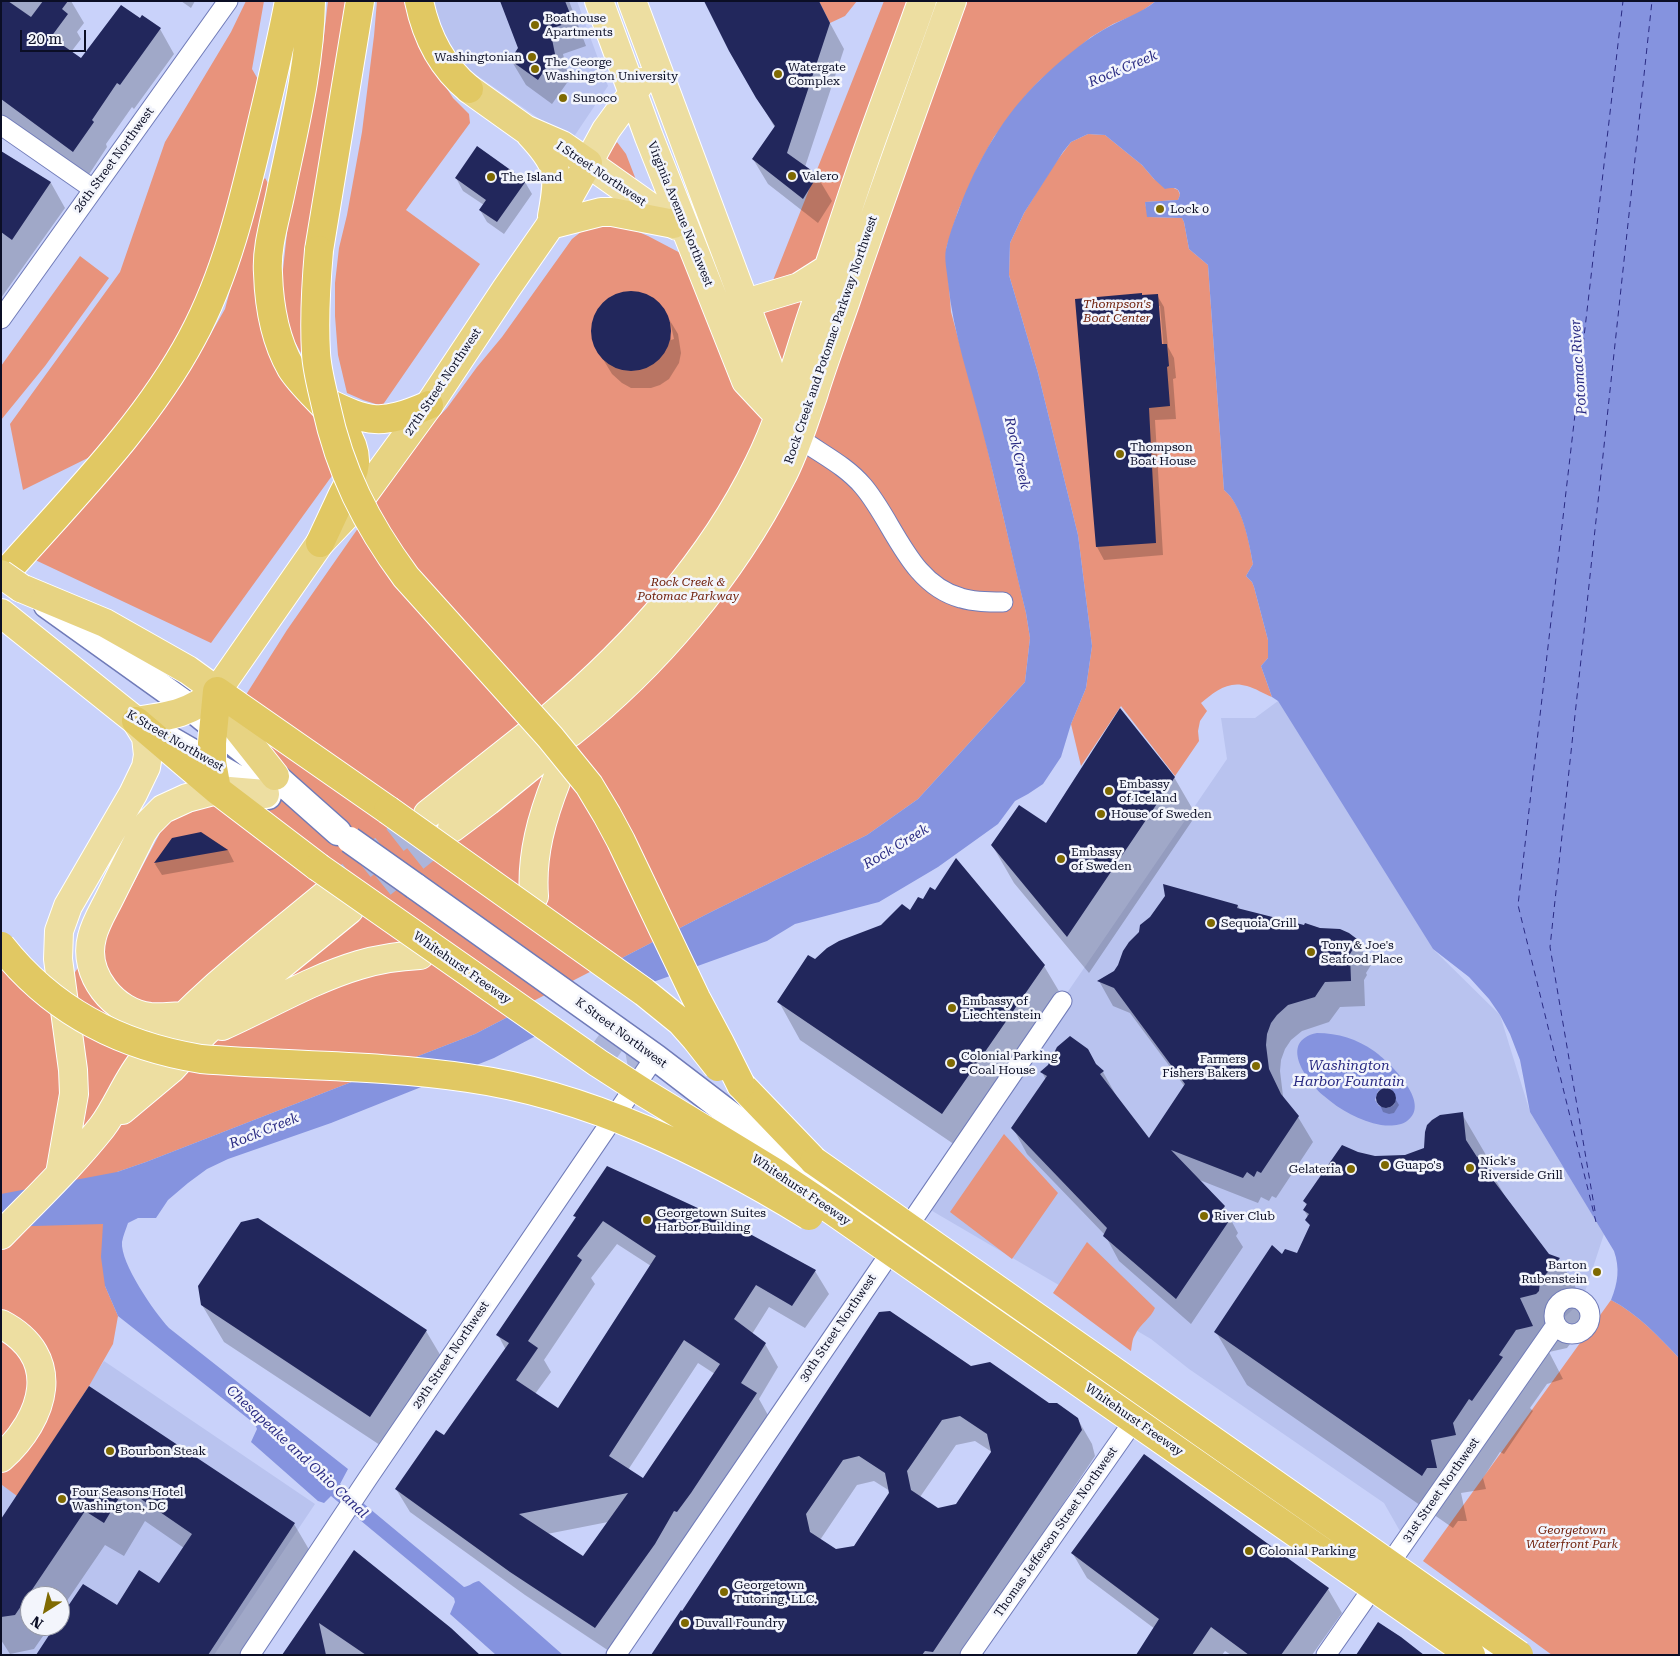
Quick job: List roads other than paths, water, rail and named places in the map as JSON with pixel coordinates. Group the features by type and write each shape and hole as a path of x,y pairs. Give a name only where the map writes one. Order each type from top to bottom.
{"highway":[{"path":"8,580 132,428 170,375 205,313 218,283 249,177 289,1"},
{"path":"311,1 310,32 297,110 272,231 268,270 269,297 275,326 290,366 301,383 342,427 354,450 354,472 320,543"},
{"path":"360,1 319,250 316,331 320,380 332,434 341,460 362,508 388,553 406,577 550,737 589,785 621,841 699,1005 719,1040 740,1085"},
{"name":"I Street Northwest","path":"419,1 427,29 444,62 456,78 525,129 562,145 588,163"},
{"path":"525,129 549,155 557,174 556,195 550,225 601,212 612,212 680,228"},
{"name":"27th Street Northwest","path":"217,691 320,543 356,505 429,405 565,204 588,163"},
{"path":"313,396 354,415 382,420 395,418 429,405"},
{"name":"K Street Northwest","path":"8,580 99,631 188,670 217,691"},
{"name":"K Street Northwest","path":"1,613 136,720"},
{"path":"217,691 644,992 681,1022 716,1067 740,1085 814,1161 1519,1655"},
{"path":"136,720 170,716 191,708 217,691"},
{"path":"217,691 213,726 212,762 217,790"},
{"path":"217,691 270,785"},
{"name":"Whitehurst Freeway","path":"136,720 217,790 318,867 598,1063 776,1173 1471,1655"},
{"path":"1,946 32,980 72,1012 104,1030 152,1048 200,1059 397,1071 469,1078 531,1091 604,1113 752,1181 828,1228 947,1290"}],"main road":[{"name":"Virginia Avenue Northwest","path":"599,1 680,228 705,276 746,381 799,438"},
{"path":"632,1 768,365 779,416"},
{"name":"Rock Creek and Potomac Parkway Northwest","path":"922,1 858,178 779,416 760,462 725,522 694,566 625,648 595,678 566,731 600,709 664,647 723,571 773,494 799,438 859,261 952,1"},
{"name":"27th Street Northwest","path":"588,163 606,130 655,62"},
{"name":"I Street Northwest","path":"588,163 730,262"},
{"path":"746,303 800,287 829,268"},
{"name":"K Street Northwest","path":"99,631 213,726 270,785 599,1016 834,1194 898,1240 1493,1655"},
{"path":"60,1174 74,1094 73,1070 58,960 59,932 68,906 133,794 146,767 148,755 146,737 136,720"},
{"name":"K Street Northwest","path":"136,720 212,762 270,785"},
{"path":"428,814 538,744 488,801 452,828"},
{"path":"534,896 532,877 536,849 542,820 557,779"},
{"path":"270,785 217,790 187,798 163,809 148,824 99,918 90,945 90,957 94,970 105,992 114,1002 125,1009 150,1017 195,1024 263,1008 304,987 358,965 396,956 420,955"},
{"path":"1,1235 103,1126 171,1068 195,1024 248,992 339,901"},
{"path":"1,1324 20,1335 27,1344 40,1368 42,1380 42,1391 28,1428 20,1440 1,1458"}],"street":[{"name":"26th Street Northwest","path":"1,319 228,1"},
{"path":"1,125 93,189"},
{"name":"Virginia Avenue Northwest","path":"799,438 854,475 872,498 911,559 930,581 945,592 962,599 1002,602"},
{"name":"30th Street Northwest","path":"616,1655 1062,1001"},
{"name":"29th Street Northwest","path":"250,1655 368,1478 655,1057"},
{"name":"31st Street Northwest","path":"1326,1655 1556,1325"},
{"name":"Thomas Jefferson Street Northwest","path":"970,1655 1141,1409"}],"water":[{"path":"1156,1 1679,1 1679,1358 1639,1319 1611,1300 1617,1276 1617,1263 1614,1251 1530,1112 1520,1060 1500,1015 1489,999 1469,977 1433,949 1278,701 1272,697 1261,666 1268,658 1268,640 1254,587 1246,576 1253,564 1249,545 1244,524 1236,504 1224,490 1208,265 1189,249 1182,218 1147,217 1145,202 1178,200 1180,195 1178,190 1175,188 1165,189 1142,165 1105,135 1088,134 1071,142 1063,152 1024,213 1010,243 1009,275 1038,373 1078,535 1092,646 1086,688 1071,724 1061,757 1043,784 1015,801 998,824 938,867 879,902 795,924 767,941 606,999 494,1058 331,1123 228,1159 207,1169 188,1183 168,1200 156,1218 138,1218 128,1223 122,1242 127,1262 147,1300 169,1328 348,1469 340,1484 464,1587 479,1581 563,1655 496,1655 450,1614 455,1602 454,1598 331,1496 324,1503 318,1501 251,1442 257,1429 255,1424 118,1316 105,1286 101,1257 103,1224 1,1227 1,1194 117,1172 475,1034 709,913 867,835 918,799 1025,682 1030,638 994,475 954,320 945,261 946,249 955,219 974,173 993,139 1015,107 1041,79 1071,53 1110,26"},
{"name":"Washington Harbor Fountain","path":"1317,1033 1340,1036 1354,1040 1374,1051 1406,1083 1415,1104 1414,1113 1407,1121 1401,1124 1381,1125 1358,1118 1337,1106 1310,1081 1299,1062 1297,1052 1299,1044 1305,1037","holes":["1384,1088 1391,1089 1396,1098 1394,1105 1388,1108 1379,1106 1375,1100 1378,1091"]}],"tunnel":[{"path":"329,892 428,814"},
{"path":"349,910 452,828"},
{"path":"591,1046 616,1064 655,1057"}],"place":[{"name":"Boathouse Apartments","path":"535,25"},
{"name":"Washingtonian","path":"532,57"},
{"name":"The George Washington University","path":"535,69"},
{"name":"Watergate Complex","path":"778,74"},
{"name":"Sunoco","path":"563,98"},
{"name":"Valero","path":"792,176"},
{"name":"The Island","path":"491,177"},
{"name":"Lock 0","path":"1160,209"},
{"name":"Thompson Boat House","path":"1120,454"},
{"name":"Embassy of Iceland","path":"1109,791"},
{"name":"House of Sweden","path":"1101,814"},
{"name":"Embassy of Sweden","path":"1061,859"},
{"name":"Sequoia Grill","path":"1211,923"},
{"name":"Tony & Joe's Seafood Place","path":"1311,952"},
{"name":"Embassy of Liechtenstein","path":"952,1008"},
{"name":"Colonial Parking - Coal House","path":"951,1063"},
{"name":"Farmers Fishers Bakers","path":"1256,1066"},
{"name":"Guapo's","path":"1385,1165"},
{"name":"Nick's Riverside Grill","path":"1470,1168"},
{"name":"Gelateria","path":"1351,1169"},
{"name":"River Club","path":"1204,1216"},
{"name":"Georgetown Suites Harbor Building","path":"647,1220"},
{"name":"Barton Rubenstein","path":"1597,1272"},
{"name":"Bourbon Steak","path":"110,1451"},
{"name":"Four Seasons Hotel Washington, DC","path":"62,1499"},
{"name":"Colonial Parking","path":"1249,1551"},
{"name":"Georgetown Tutoring, LLC.","path":"724,1592"},
{"name":"Duvall Foundry","path":"685,1623"}],"water label":[{"name":"Rock Creek","path":"1123,69"},
{"name":"Potomac River","path":"1579,367"},
{"name":"Rock Creek","path":"1017,453"},
{"name":"Rock Creek","path":"896,847"},
{"name":"Rock Creek","path":"264,1131"},
{"name":"Chesapeake and Ohio Canal","path":"297,1452"}],"park label":[{"name":"Thompson's Boat Center","path":"1117,311"},
{"name":"Rock Creek & Potomac Parkway","path":"688,589"},
{"name":"Georgetown Waterfront Park","path":"1572,1537"}]}
